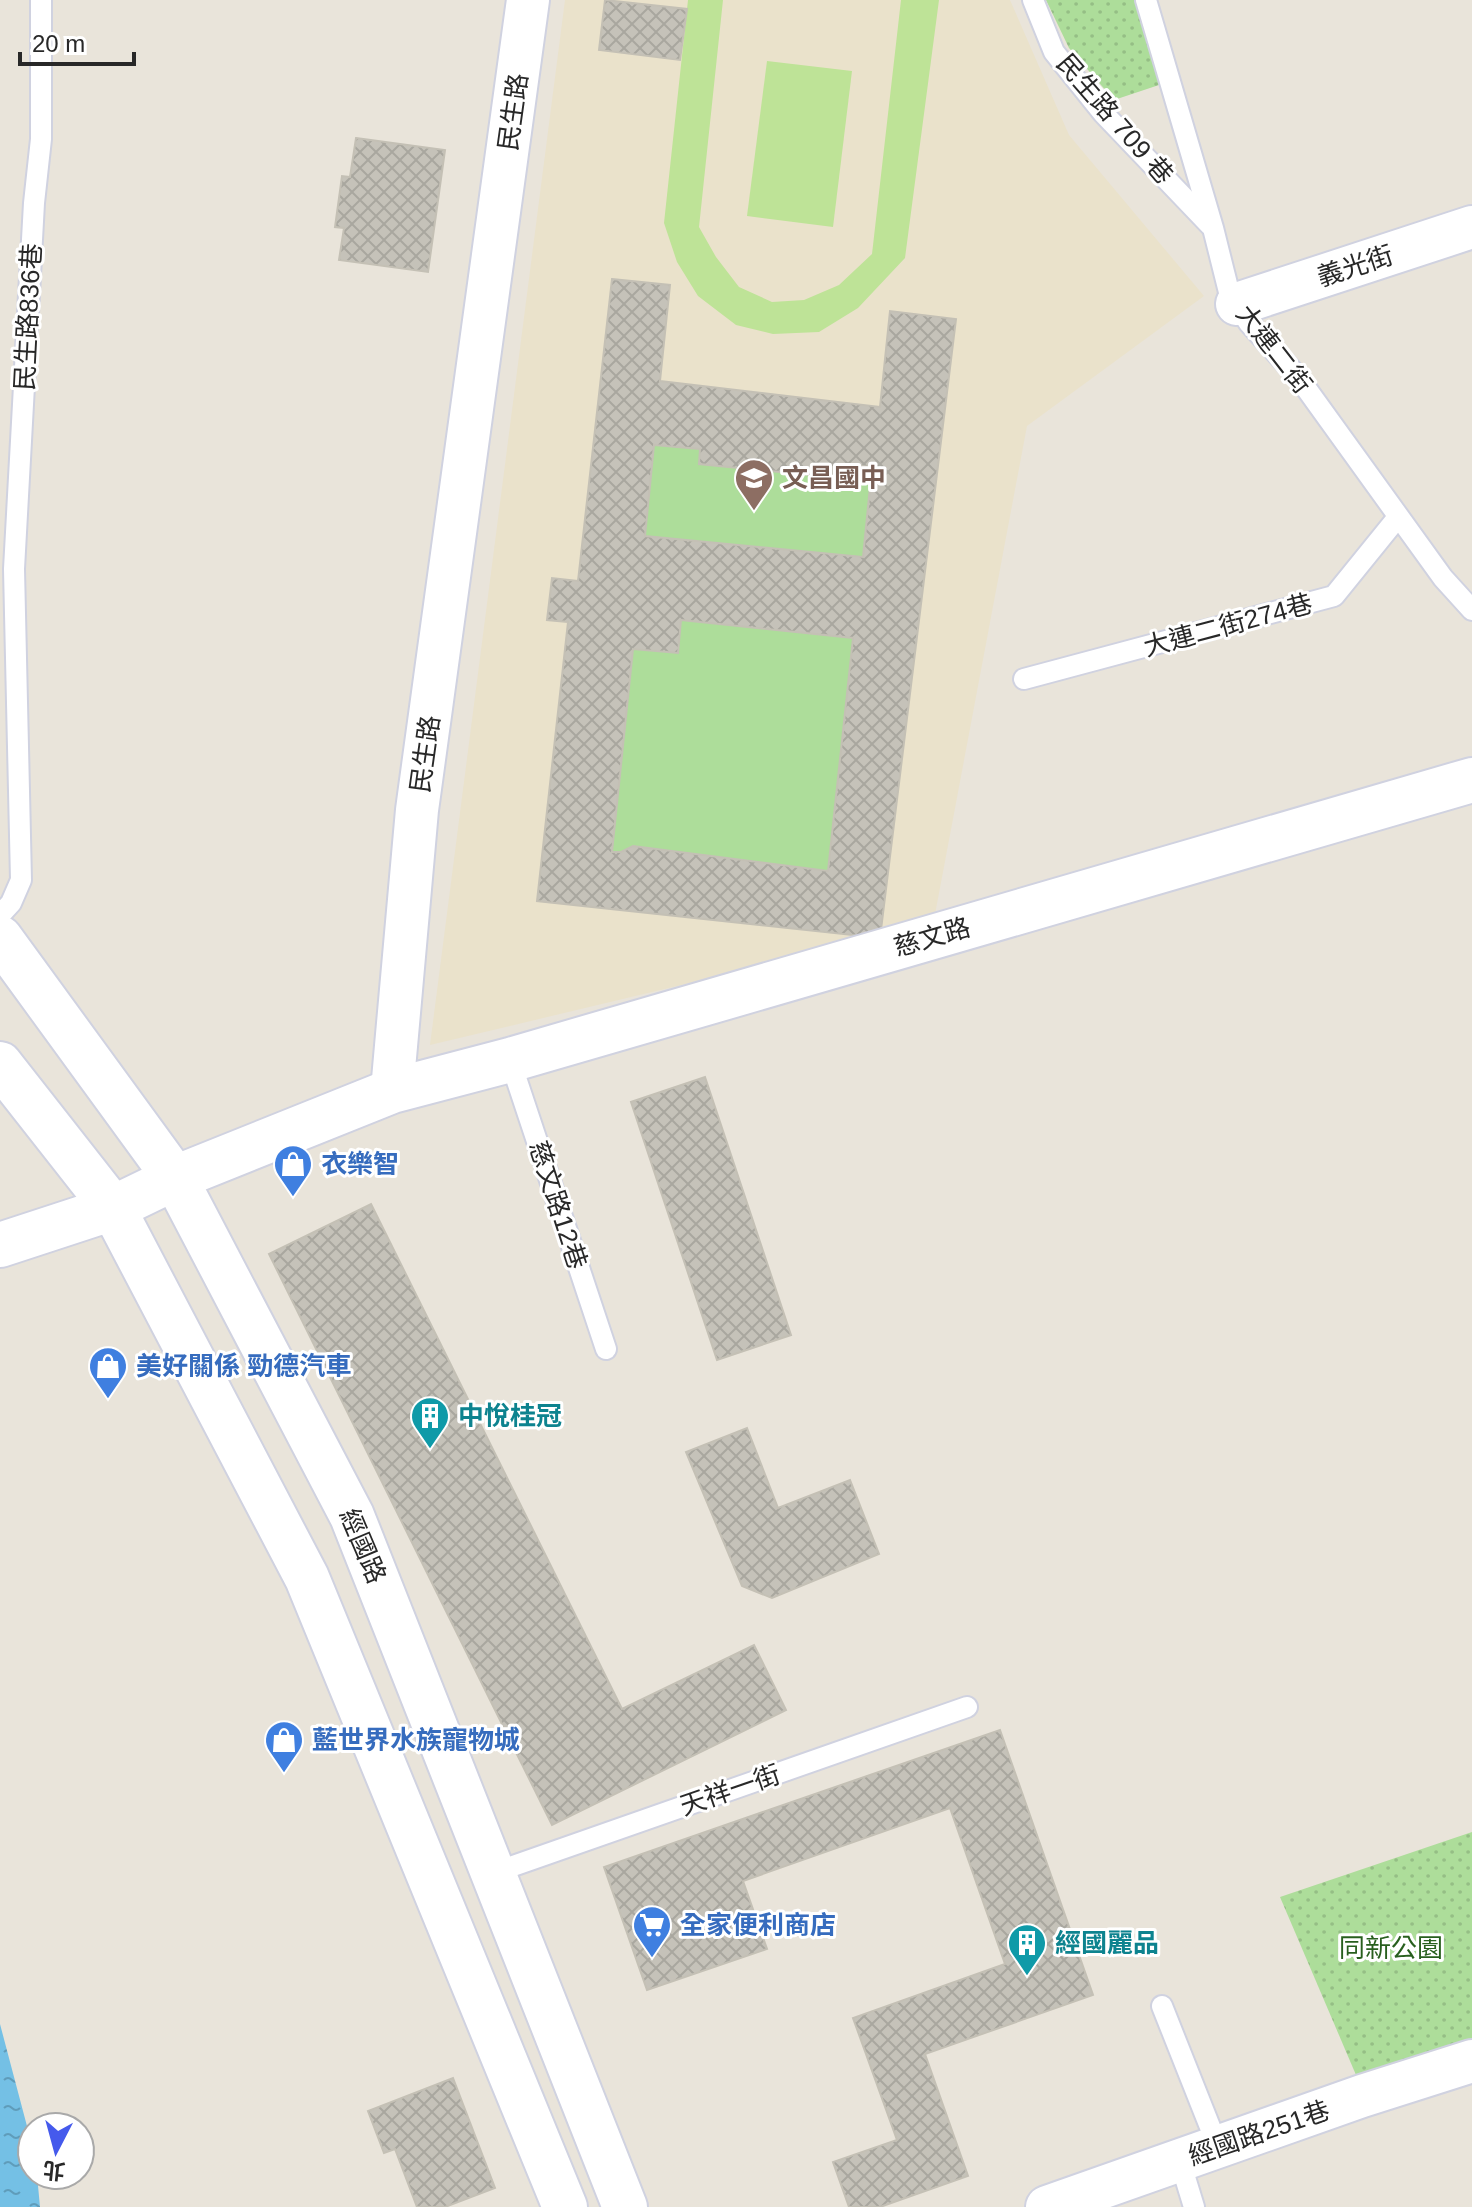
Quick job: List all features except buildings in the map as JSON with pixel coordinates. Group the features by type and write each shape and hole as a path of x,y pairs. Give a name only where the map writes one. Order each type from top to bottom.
{"street":[{"name":"民生路","path":"392,1091 417,810 528,0"},
{"name":"義光街","path":"1237,304 1472,227"},
{"name":"慈文路","path":"392,1091 510,1060 1472,780"},
{"name":"經國路","path":"0,938 175,1178 352,1516 625,2207"},
{"path":"6,1072 113,1208 307,1578 565,2207"},
{"path":"0,1245 113,1208 175,1178 392,1091"},
{"name":"經國路251巷","path":"1047,2207 1362,2096 1472,2061"}],"lane":[{"name":"民生路836巷","path":"0,915 11,903 21,880 14,569 34,203 41,139 41,0"},
{"name":"民生路 709 巷","path":"1033,0 1054,52 1103,113 1213,228"},
{"name":"大連二街","path":"1146,0 1229,292 1249,323 1298,377 1443,578 1472,610"},
{"name":"大連二街274巷","path":"1024,679 1334,596 1398,517"},
{"name":"慈文路12巷","path":"510,1060 606,1349"},
{"name":"天祥一街","path":"493,1873 967,1707"},
{"path":"1162,2006 1199,2154 1194,2207"}],"shaded area":[{"name":"文昌國中","path":"565,0 1010,0 1069,135 1204,296 1027,426 933,925 430,1045"}],"green space":[{"path":"688,0 723,0 699,227 716,257 739,287 772,302 804,300 839,285 872,254 901,0 939,0 905,258 858,308 819,332 773,334 736,325 698,296 677,262 664,223"},
{"path":"1046,0 1134,0 1162,84 1114,100 1069,48"},
{"path":"767,61 852,71 833,227 747,216"},
{"path":"654,445 700,449 699,464 850,479 852,465 872,467 863,557 645,536"},
{"path":"681,620 853,638 828,871 633,846 621,852 612,852 633,649 678,653"},
{"name":"同新公園","path":"1472,1832 1472,2040 1359,2082 1280,1897"}],"water":[{"path":"0,2024 23,2111 16,2111 16,2191 38,2191 40,2207 0,2207"}],"place":[{"name":"文昌國中","path":"754,512"},
{"name":"衣樂智","path":"293,1198"},
{"name":"美好關係 勁德汽車","path":"108,1400"},
{"name":"中悅桂冠","path":"430,1450"},
{"name":"藍世界水族寵物城","path":"284,1774"},
{"name":"全家便利商店","path":"652,1959"},
{"name":"經國麗品","path":"1027,1977"}]}
